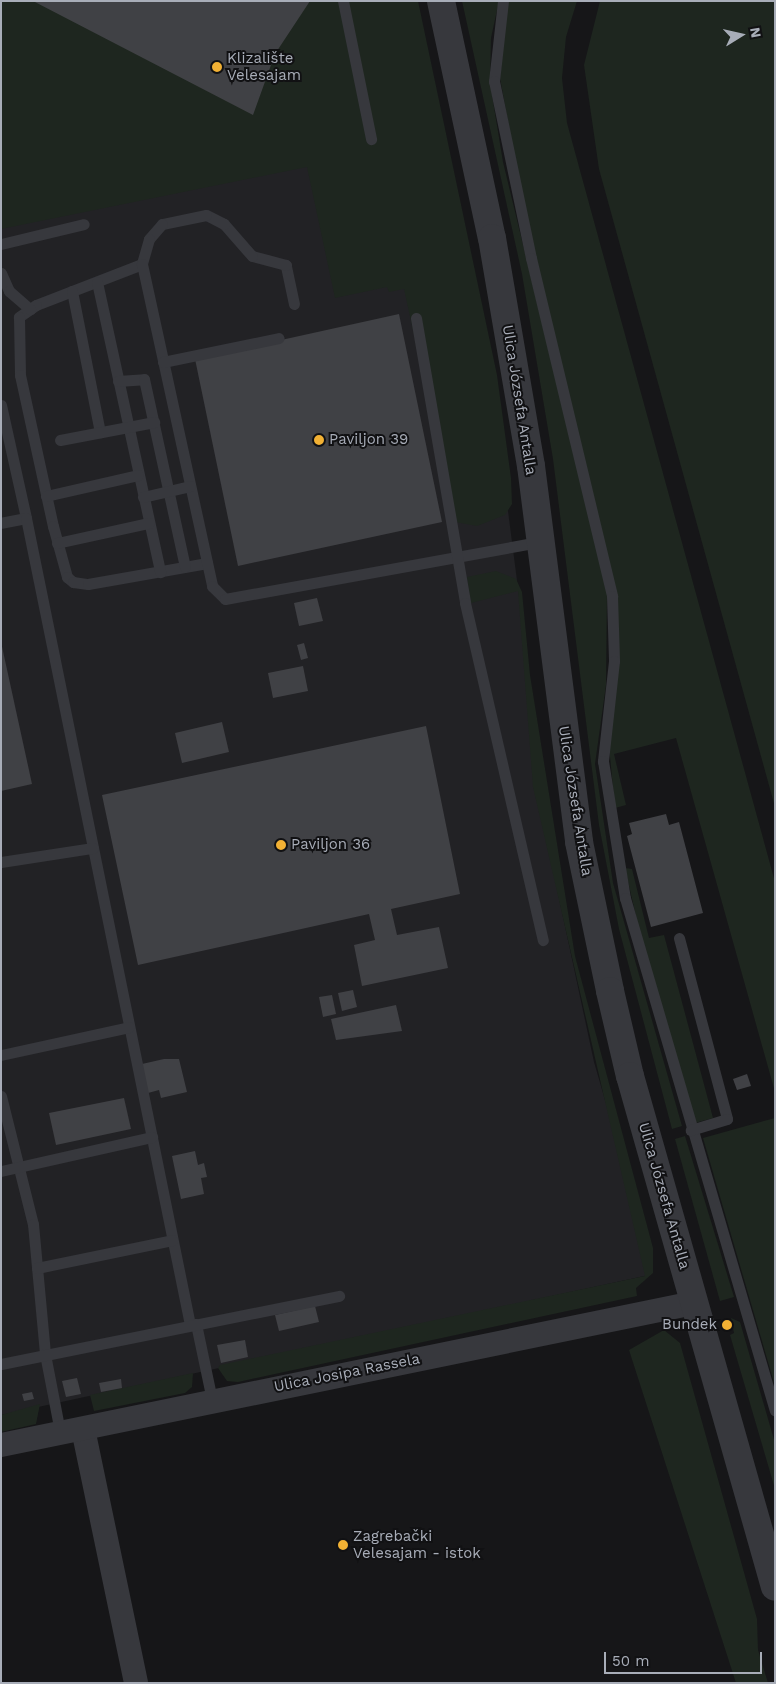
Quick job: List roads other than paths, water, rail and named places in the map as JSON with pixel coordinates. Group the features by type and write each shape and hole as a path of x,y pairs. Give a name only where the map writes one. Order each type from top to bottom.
{"street":[{"name":"Ulica Józsefa Antalla","path":"441,1 492,238 540,542 579,842 630,1076 775,1587"},
{"name":"Ulica Josipa Rassela","path":"1,1445 212,1400 694,1303"},
{"path":"72,1431 136,1683"}],"lane":[{"path":"343,1 371,139"},
{"path":"503,1 494,81 531,258 612,596 614,661 603,761 625,898 691,1130 775,1411"},
{"path":"294,304 286,265 252,256 224,224 206,215 162,224 149,239 142,264 212,586 225,599 459,559 540,542"},
{"path":"1,244 84,224"},
{"path":"142,264 30,309 19,317 16,333 20,375 46,496 67,578 73,582 88,584 207,563"},
{"path":"1,273 9,291 30,309"},
{"path":"97,282 160,572"},
{"path":"72,291 100,432"},
{"path":"416,318 459,559 465,603 543,940"},
{"path":"163,362 279,338"},
{"path":"118,381 143,377 185,567"},
{"path":"1,405 26,518 172,1240 212,1400"},
{"path":"60,440 154,422"},
{"path":"46,496 138,475"},
{"path":"143,497 190,486"},
{"path":"1,523 26,518"},
{"path":"57,543 149,523"},
{"path":"1,862 93,848"},
{"path":"679,938 727,1119 691,1130"},
{"path":"1,1055 129,1027"},
{"path":"1,1096 33,1224 45,1354 72,1431"},
{"path":"1,1171 152,1137"},
{"path":"37,1268 172,1240"},
{"path":"1,1364 339,1296"}],"place":[{"name":"Klizalište Velesajam","path":"217,67"},
{"name":"Paviljon 39","path":"319,440"},
{"name":"Paviljon 36","path":"281,845"},
{"name":"Bundek","path":"727,1325"},
{"name":"Zagrebački Velesajam - istok","path":"343,1545"}]}
